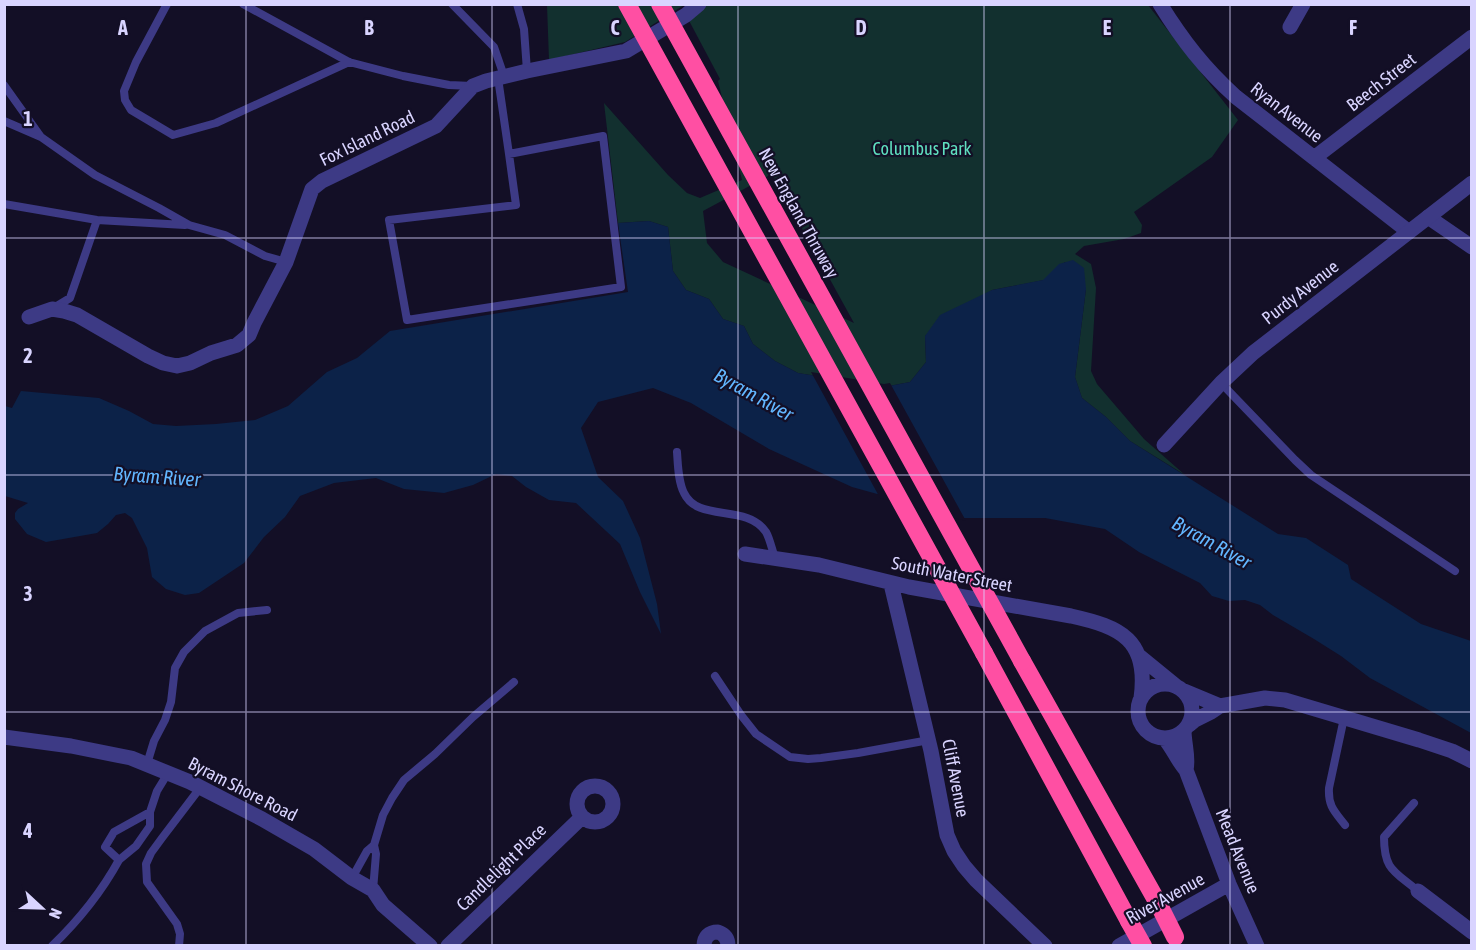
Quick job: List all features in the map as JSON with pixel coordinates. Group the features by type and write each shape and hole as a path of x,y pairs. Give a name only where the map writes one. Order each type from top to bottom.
{"highway":[{"path":"627,4 1143,945"},
{"name":"New England Thruway","path":"660,4 1178,941"}],"street":[{"name":"Fox Island Road","path":"52,309 77,315 148,356 177,366 237,345 249,335 286,262 312,189 322,181 436,126 473,86 527,71 626,51 686,15 699,4"},
{"name":"Ryan Avenue","path":"1160,4 1194,55 1213,77 1409,232"},
{"path":"1290,27 1303,4"},
{"name":"Beech Street","path":"1314,158 1472,37"},
{"name":"Purdy Avenue","path":"1164,445 1221,383 1253,353 1472,183"},
{"path":"1428,217 1472,247"},
{"path":"29,317 52,309"},
{"name":"South Water Street","path":"746,554 838,569 891,584 1089,620 1121,633 1129,639 1138,656 1142,671 1141,698"},
{"name":"Cliff Avenue","path":"891,584 929,740 947,835 954,851 976,880 1045,945"},
{"name":"South Water Street","path":"1138,656 1180,688 1220,706"},
{"path":"1186,728 1192,716 1192,707 1190,699 1180,688 1166,684 1156,685 1141,698 1138,713 1140,721 1143,728 1156,737 1178,735 1186,728 1195,720 1220,706 1265,698 1304,705 1430,744 1472,761"},
{"name":"Mead Avenue","path":"1186,728 1184,742 1188,761 1186,770"},
{"name":"Byram Shore Road","path":"4,737 100,751 131,758 168,772 262,819 314,849 352,878 373,890 384,904 430,945"},
{"name":"Mead Avenue","path":"1164,738 1186,770 1229,884 1257,945"},
{"name":"Candlelight Place","path":"448,945 582,817"},
{"name":"River Avenue","path":"1119,945 1229,884"},
{"path":"1418,891 1472,932"},
{"path":"704,945 709,934 718,932 725,936 728,945"}],"lane":[{"path":"167,4 136,62 124,91 130,110 173,135 216,123 349,62"},
{"path":"243,4 349,62 449,85 473,86"},
{"path":"452,4 494,47 501,77 509,154 516,206 389,220 407,320 621,286 603,136 509,154"},
{"path":"517,4 524,28 527,71"},
{"path":"4,85 42,137"},
{"path":"4,120 42,137 95,175 189,225"},
{"path":"4,204 97,220 189,225 225,235 265,256 286,262"},
{"path":"52,309 70,298 97,220"},
{"path":"1221,383 1311,475 1455,571"},
{"path":"677,452 680,484 684,495 691,502 712,511 752,519 766,532 775,558"},
{"path":"147,764 171,702 175,668 184,652 205,631 238,613 267,610"},
{"path":"715,676 756,734 790,757 821,758 929,740"},
{"path":"373,890 376,854 374,845 383,815 404,780 514,682"},
{"path":"1344,718 1328,799 1333,810 1345,825"},
{"path":"52,945 86,908 111,875 119,860 136,846 150,826 150,812 157,791 168,772"},
{"path":"179,945 180,934 177,924 147,882 146,864 162,838 200,788"},
{"path":"1414,803 1384,837 1384,854 1390,869 1418,891"},
{"path":"119,860 105,846 114,832 150,812"},
{"path":"352,878 367,851 374,845"}],"green space":[{"path":"547,5 684,5 625,42 549,60"},
{"name":"Columbus Park","path":"699,5 1148,5 1238,120 1212,157 1134,212 1142,225 1141,233 1124,239 1084,246 1075,254 1091,264 1096,288 1091,371 1097,384 1144,439 1185,475 1130,441 1106,417 1082,398 1075,377 1086,289 1065,262 1044,280 992,290 925,336 926,362 910,382 884,387 798,373 775,361 753,344 744,326 723,319 709,299 686,290 673,271 668,227 649,221 618,223 604,103 687,193 700,198 742,180 718,81 720,79 686,15","holes":["772,174 854,323 723,262 707,243 703,211"]}],"water":[{"name":"Byram River","path":"649,221 668,227 673,271 686,290 709,299 723,319 744,326 753,344 775,361 798,373 884,387 910,382 926,362 925,336 940,315 992,290 1043,280 1059,264 1073,260 1084,268 1086,289 1075,377 1082,398 1106,417 1130,441 1278,534 1306,538 1348,565 1351,579 1421,624 1471,641 1471,733 1370,678 1341,656 1260,605 1245,600 1229,601 1212,596 1200,583 1139,552 1105,529 1045,518 964,518 852,487 769,449 691,403 653,388 598,402 581,428 598,477 623,501 640,538 657,604 661,634 620,544 576,503 549,500 512,476 496,474 473,485 444,493 404,489 376,478 334,483 300,496 285,517 264,537 244,563 199,593 185,595 166,589 152,577 147,548 132,518 125,513 116,515 97,533 46,542 27,534 15,519 18,509 28,503 5,496 5,406 12,408 21,391 99,398 153,424 176,426 255,420 288,406 327,372 357,358 390,331 628,292 618,223"}],"pier":[{"path":"811,372 884,384 890,383 966,521 880,498"}]}
